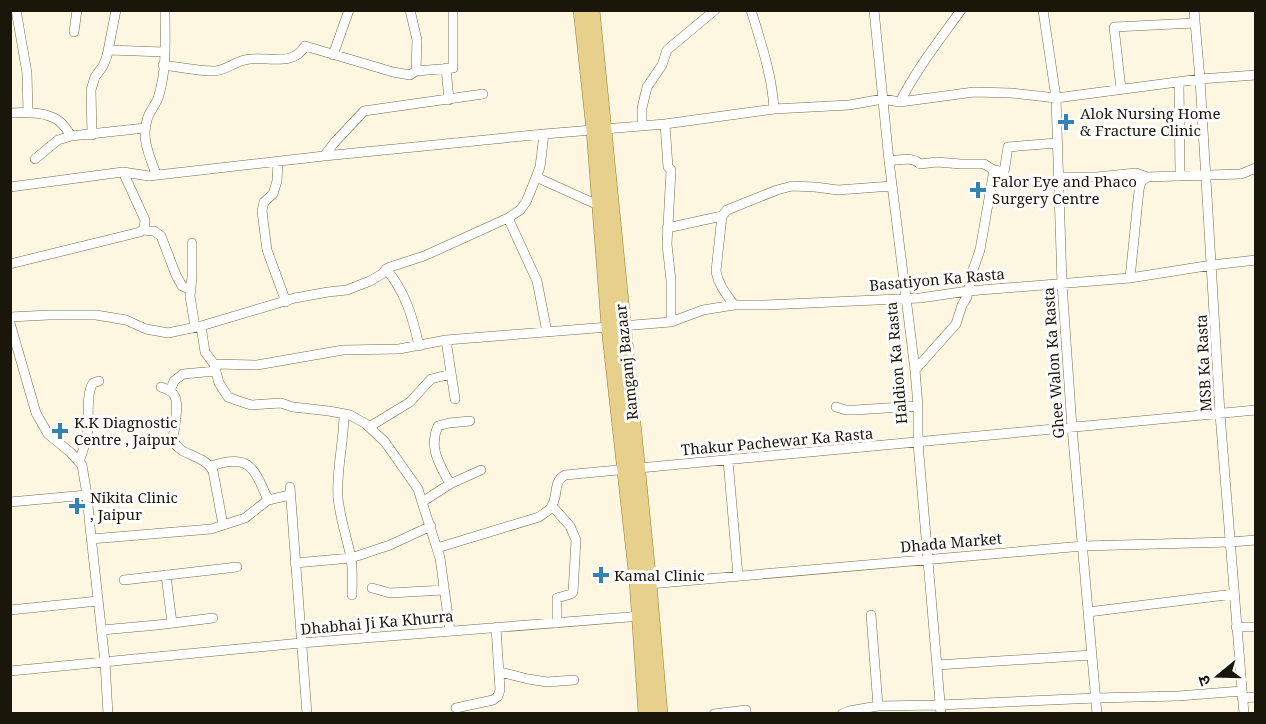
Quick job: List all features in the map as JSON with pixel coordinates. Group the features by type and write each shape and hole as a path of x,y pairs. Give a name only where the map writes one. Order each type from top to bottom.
{"main road":[{"name":"Ramganj Bazaar","path":"581,10 599,129 600,207 616,327"},
{"name":"Ramganj Bazaar","path":"592,10 599,129 630,469 637,580 646,616 660,714"},
{"name":"Ramganj Bazaar","path":"630,469 650,584 646,616 646,714"}],"street":[{"path":"16,10 27,73 28,113"},
{"path":"74,32 78,10"},
{"path":"92,135 91,90 109,50 116,10"},
{"path":"156,174 147,148 145,128 159,96 164,52 165,10"},
{"path":"333,55 349,10"},
{"path":"411,10 417,40 416,71"},
{"path":"163,65 218,71 245,59 284,60 299,55 305,46 410,75 416,71 453,68 453,10"},
{"path":"642,125 642,108 647,87 662,65 667,50 715,10"},
{"path":"751,10 763,47 773,92 774,109"},
{"name":"Haldion Ka Rasta","path":"874,10 889,161 915,370 918,443 941,710"},
{"path":"900,102 910,81 929,52 961,10"},
{"name":"Ghee Walon Ka Rasta","path":"1043,10 1056,98 1062,284 1071,427 1097,714"},
{"name":"MSB Ka Rasta","path":"1194,10 1220,414 1244,714"},
{"path":"1121,89 1114,27 1195,23"},
{"path":"109,50 164,52"},
{"path":"446,68 449,100"},
{"path":"10,188 123,172 149,176 324,156 665,124 774,109 849,105 883,99 900,102 974,92 1056,98 1200,79 1256,75"},
{"path":"1179,82 1180,176"},
{"path":"324,156 364,111 483,94"},
{"path":"10,113 36,113 53,118 60,122 71,136"},
{"path":"665,124 668,167 671,170 667,243 671,281 671,322"},
{"path":"35,159 47,147 71,136 145,128"},
{"path":"10,317 96,315 126,320 147,329 168,333 295,298 347,290 370,281 386,269 424,256 508,218 520,210 526,202 540,167 544,134"},
{"path":"889,161 910,159 920,165 937,162 984,164 994,170 1004,172 1008,147 1058,143"},
{"path":"278,162 277,181 273,194 264,202 262,211 267,250 286,302"},
{"path":"1059,177 1096,177 1136,173 1147,177 1205,176 1240,174 1256,168"},
{"path":"915,370 956,324 967,297 980,250 994,170"},
{"path":"123,172 145,220 142,230"},
{"path":"536,177 600,207"},
{"path":"1130,278 1139,190 1141,182 1147,177"},
{"path":"734,305 722,289 716,271 722,216 727,210 792,186 838,190 892,186"},
{"path":"668,228 722,216"},
{"path":"508,218 537,281 548,332"},
{"path":"10,264 142,230 154,231 160,237 182,286 191,290"},
{"path":"192,243 190,296 205,352 228,396 251,405 281,403 293,407 350,415 369,427 384,442 418,489 431,526 442,570 450,631"},
{"name":"Basatiyon Ka Rasta","path":"211,466 201,458 178,449 173,440 177,402 174,394 166,389 183,374 215,368 257,365 344,350 399,349 447,340 671,322 703,310 734,305 920,298 968,291 1130,278 1256,260"},
{"path":"386,269 396,280 405,299 419,346"},
{"path":"10,323 14,348 36,413 48,434 82,465 102,630 108,714"},
{"path":"447,340 455,399"},
{"path":"369,427 410,402 431,379 451,375"},
{"path":"79,462 88,431 88,392 93,383 99,381"},
{"path":"836,407 855,410 918,406"},
{"name":"Thakur Pachewar Ka Rasta","path":"552,506 556,486 560,478 565,475 1256,410"},
{"path":"344,414 338,495 351,558 352,596"},
{"path":"450,484 434,450 435,433 438,426 443,424 470,421"},
{"path":"728,460 738,576"},
{"path":"223,525 211,466 230,461 248,464 254,470 268,500"},
{"path":"422,502 450,484 481,470"},
{"path":"91,539 211,529 245,518 268,500 290,491 307,714"},
{"path":"10,502 87,495"},
{"path":"437,548 539,517 552,506 570,526 576,540 573,592 557,598 557,623"},
{"path":"295,563 351,558 390,545 431,526"},
{"name":"Dhada Market","path":"650,584 1083,546 1256,540"},
{"path":"124,580 237,567"},
{"path":"166,575 172,623"},
{"path":"372,588 390,593 444,590"},
{"path":"1088,612 1234,594"},
{"path":"10,610 98,601"},
{"path":"871,615 878,706"},
{"name":"Dhabhai Ji Ka Khurra","path":"10,671 301,643 646,616"},
{"path":"102,630 213,618"},
{"path":"456,708 498,696 500,672 496,627"},
{"path":"1236,627 1256,627"},
{"path":"937,664 1092,656"},
{"path":"500,672 528,680 547,682 574,680"},
{"path":"842,714 878,706 941,710 1096,698 1242,694 1256,697"},
{"path":"714,714 746,710 746,714"}],"place":[{"name":"Alok Nursing Home & Fracture Clinic","path":"1066,122"},
{"name":"Falor Eye and Phaco Surgery Centre","path":"978,190"},
{"name":"K.K Diagnostic Centre , Jaipur","path":"60,431"},
{"name":"Nikita Clinic , Jaipur","path":"77,506"},
{"name":"Kamal Clinic","path":"601,575"}]}
